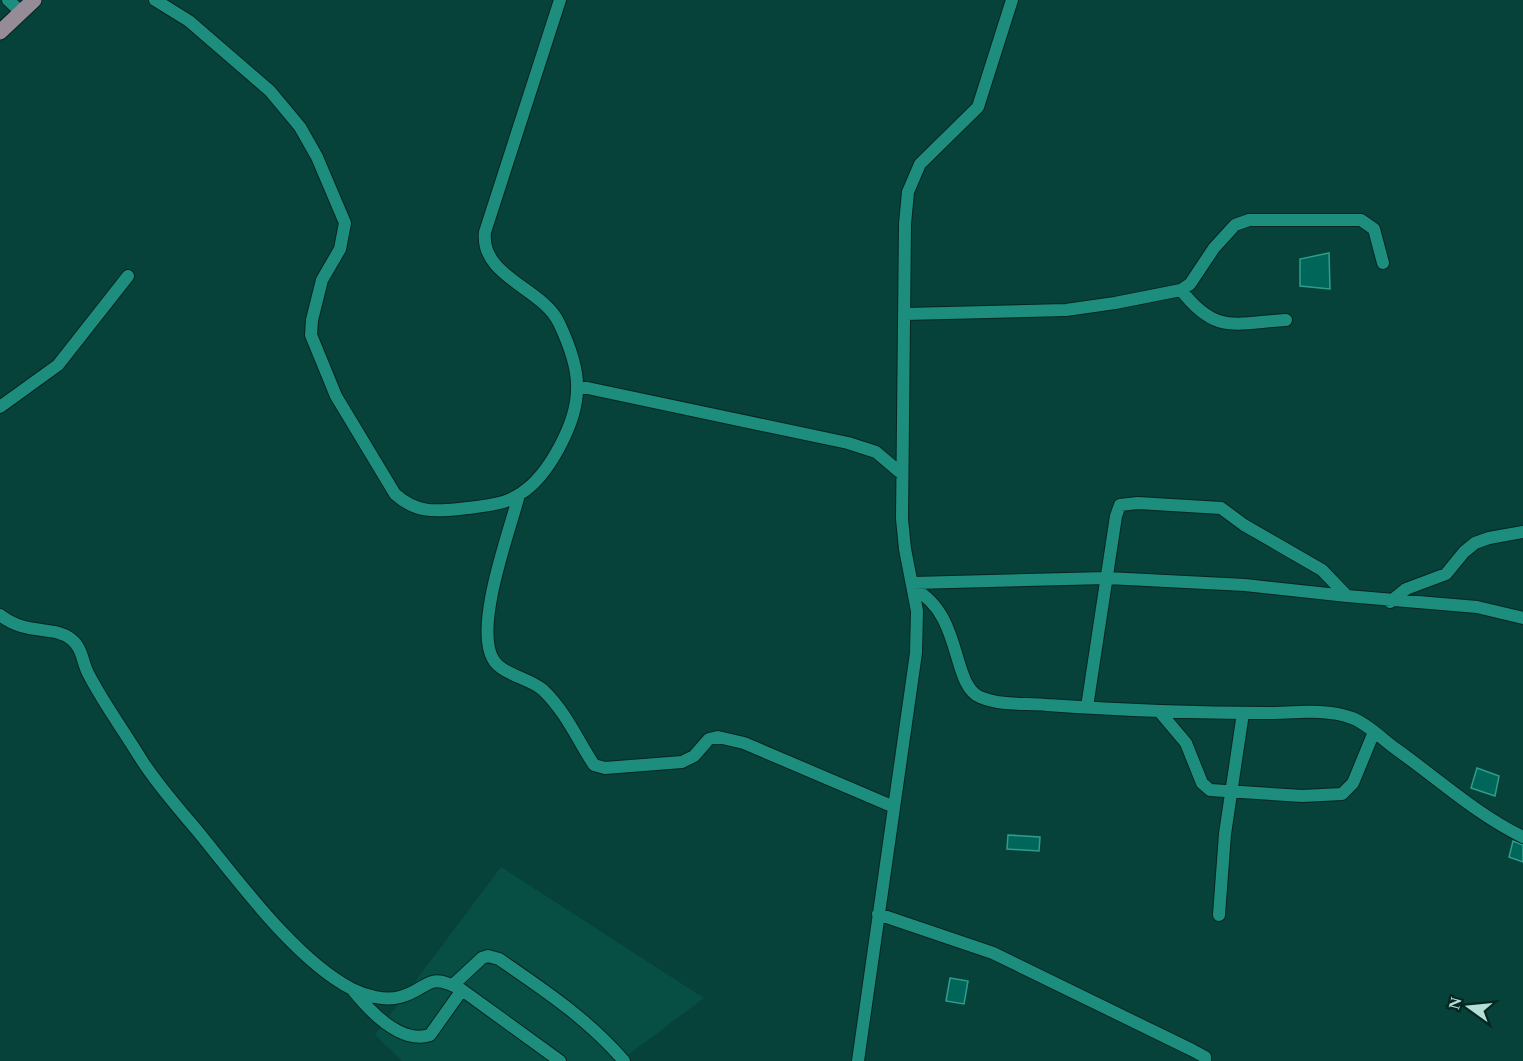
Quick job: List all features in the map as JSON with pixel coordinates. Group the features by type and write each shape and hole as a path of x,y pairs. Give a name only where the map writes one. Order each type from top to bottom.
{"main road":[{"path":"0,32 34,0"}],"street":[{"path":"8,0 21,12"},
{"path":"155,0 189,21 270,92 300,127 317,157 345,223 340,249 322,280 312,320 311,335 336,396 395,494 408,506 429,510 488,506 519,495 540,477 570,427 578,387 565,339 554,315 490,259 483,245 484,232 560,0"},
{"path":"858,1061 916,653 917,611 903,534 905,224 908,192 912,177 935,148 956,131 978,107 1012,0"},
{"path":"905,314 1066,310 1181,290 1190,284 1214,248 1235,225 1249,220 1361,220 1374,229 1383,263"},
{"path":"0,407 58,364 128,276"},
{"path":"1181,290 1204,316 1215,322 1286,320"},
{"path":"578,387 855,445 876,452 902,474"},
{"path":"519,495 489,604 487,634 489,650 494,662 540,688 551,698 564,713 594,765 605,768 682,762 694,756 710,739 729,738 894,807"},
{"path":"1088,707 1116,516 1120,505 1215,506 1322,570 1347,596"},
{"path":"1390,602 1406,589 1446,574 1464,552 1475,543 1523,532"},
{"path":"913,586 1107,578 1245,585 1390,602 1477,607 1523,618"},
{"path":"913,586 933,601 952,634 960,669 971,692 1003,703 1159,711 1334,714 1352,718 1374,732 1493,823 1523,837"},
{"path":"0,615 12,624 23,628 71,638 80,648 88,674 141,759 258,906 306,954 352,989 379,1018 401,1032 421,1037 430,1035 458,988 482,958 488,956 499,959 578,1014 604,1037 624,1061"},
{"path":"1159,711 1186,742 1206,788 1302,796 1342,794 1353,783 1374,732"},
{"path":"1219,915 1225,834 1243,713"},
{"path":"878,914 993,953 1192,1050 1205,1058 1205,1061"},
{"path":"352,989 387,999 402,997 435,981 458,988 560,1061"}],"shaded area":[{"path":"501,867 704,998 620,1061 402,1061 375,1035"}],"building":[{"path":"1329,253 1330,289 1300,286 1300,259"},
{"path":"1477,768 1499,776 1495,796 1471,788"},
{"path":"1008,835 1040,837 1039,851 1007,849"},
{"path":"1513,841 1523,845 1523,862 1509,857"},
{"path":"950,978 968,981 964,1004 946,1001"}]}
